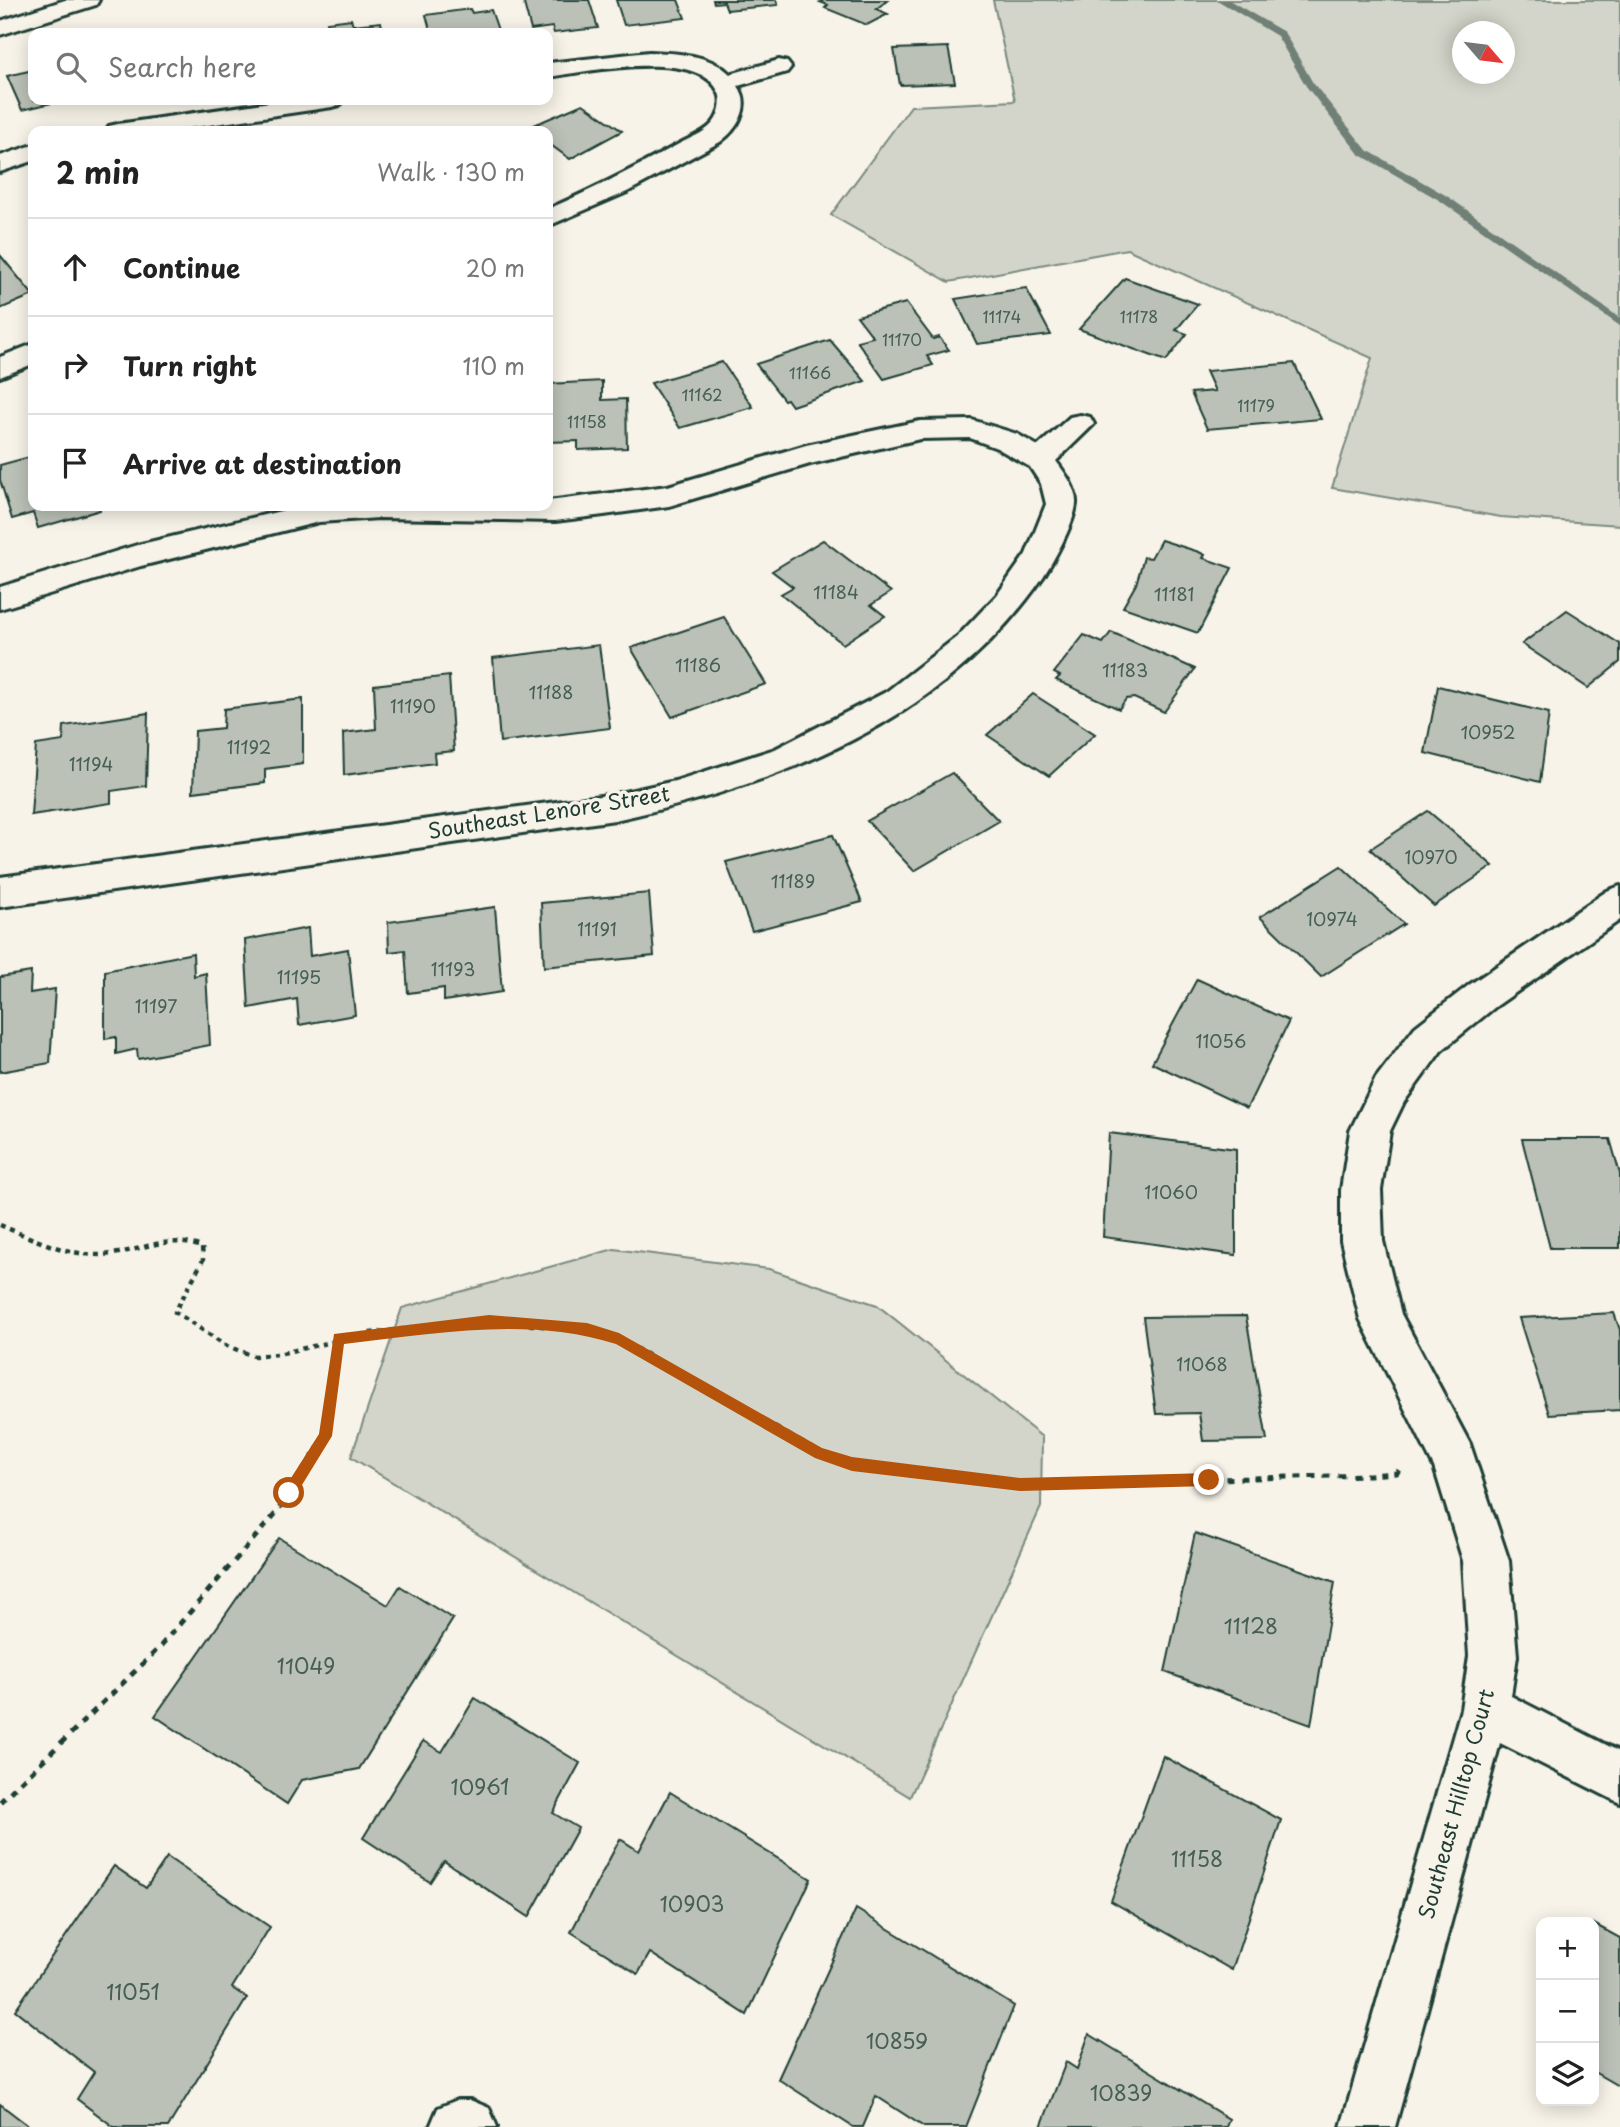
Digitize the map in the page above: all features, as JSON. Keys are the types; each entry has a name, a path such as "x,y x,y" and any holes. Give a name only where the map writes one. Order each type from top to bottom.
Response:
{"street":[{"path":"0,28 88,0"},
{"path":"553,69 660,58 685,61 713,72 727,82 732,96 732,111 719,131 657,168 553,216"},
{"path":"727,82 779,67"},
{"path":"153,126 297,105"},
{"path":"0,165 28,154"},
{"path":"0,368 28,356"},
{"path":"1040,460 1080,424"},
{"name":"Southeast Lenore Street","path":"0,892 615,807 675,794 787,758 898,701 969,644 1008,603 1040,557 1061,504 1056,483 1040,460 1007,441 972,429 920,430 806,455 669,496 553,511"},
{"name":"Southeast Lenore Street","path":"0,598 137,556 318,512 333,511"},
{"name":"Southeast Hilltop Court","path":"1368,2127 1485,1709 1493,1656 1486,1560 1454,1460 1381,1319 1362,1241 1361,1190 1370,1130 1390,1090 1428,1039 1482,996 1620,901"},
{"path":"1485,1709 1620,1778"},
{"path":"457,2127 470,2127"}],"path":[{"path":"0,1225 50,1245 102,1255 162,1239 184,1239 202,1247 203,1260 175,1312 244,1354 281,1353 338,1339 489,1321 587,1329 619,1339 819,1454 852,1464 1020,1484 1397,1473"},
{"path":"0,1802 157,1650 277,1512 326,1436 338,1339"}],"shaded area":[{"path":"993,0 1620,0 1620,525 1501,517 1332,488 1372,358 1127,249 949,282 831,215 911,106 1015,101"},
{"path":"614,1249 769,1269 877,1305 1042,1437 1041,1507 910,1797 351,1457 402,1308"}],"building":[{"path":"523,0 589,0 598,28 554,33 552,27 530,28"},
{"path":"616,0 678,0 685,18 624,25"},
{"path":"713,0 776,0 778,5 727,10 724,2 714,3"},
{"path":"888,0 876,9 888,14 867,25 825,8 828,5 820,2"},
{"path":"470,9 472,13 491,10 497,28 430,28 426,15"},
{"path":"351,19 353,25 381,22 382,28 328,28 327,22"},
{"path":"948,47 955,83 900,85 894,49"},
{"path":"28,71 28,105 43,105 22,110 7,76"},
{"path":"583,104 622,131 570,159 553,147 553,126 532,126"},
{"path":"0,255 28,289 28,297 0,309"},
{"path":"1125,278 1198,304 1176,330 1187,334 1166,361 1079,329"},
{"path":"1026,288 1051,335 977,344 955,299"},
{"path":"906,303 933,339 939,337 949,350 927,356 933,365 884,379 857,341 873,337 857,316"},
{"path":"830,340 865,381 792,406 787,399 784,400 756,364"},
{"path":"722,362 753,407 680,428 651,383"},
{"path":"1294,363 1321,419 1207,429 1191,393 1215,391 1206,371"},
{"path":"602,381 602,400 626,399 627,448 578,450 578,441 553,442 553,384"},
{"path":"28,457 28,511 97,511 38,528 33,513 12,519 0,480 0,465"},
{"path":"823,540 891,592 871,605 885,616 843,644 781,594 793,587 772,571"},
{"path":"1161,540 1199,552 1205,555 1203,558 1232,568 1198,633 1123,607 1136,584 1144,557 1151,558"},
{"path":"1567,610 1620,644 1620,662 1588,688 1522,644"},
{"path":"724,617 766,684 672,717 631,648"},
{"path":"1111,632 1195,669 1164,712 1134,698 1126,699 1119,709 1056,680 1060,676 1054,673 1084,635 1103,643"},
{"path":"599,645 610,728 500,742 493,658"},
{"path":"449,676 454,751 434,753 435,763 344,775 343,733 376,729 374,685"},
{"path":"1438,686 1549,713 1540,782 1425,753"},
{"path":"1033,694 1095,734 1049,776 987,735"},
{"path":"303,699 303,764 265,769 265,783 193,792 195,731 223,728 224,709"},
{"path":"148,713 146,786 111,791 111,803 31,815 36,745 63,741 64,726"},
{"path":"952,773 999,821 914,871 867,821"},
{"path":"1428,811 1493,866 1434,906 1370,849"},
{"path":"833,835 862,902 752,931 726,862"},
{"path":"1341,866 1404,924 1321,977 1260,917"},
{"path":"649,893 654,956 544,967 541,903"},
{"path":"495,907 502,992 444,1001 444,988 408,993 405,950 389,952 388,922"},
{"path":"308,928 310,956 348,949 355,1015 299,1025 297,999 249,1008 245,940"},
{"path":"193,953 194,976 206,973 210,1045 138,1059 137,1049 116,1054 116,1037 105,1039 105,971"},
{"path":"31,972 30,993 55,989 50,1063 0,1072 0,977"},
{"path":"1197,979 1289,1021 1247,1108 1152,1063"},
{"path":"1109,1133 1236,1149 1236,1255 1103,1237"},
{"path":"1522,1139 1610,1139 1620,1174 1620,1248 1550,1248"},
{"path":"1614,1313 1620,1330 1620,1410 1549,1414 1519,1318"},
{"path":"1246,1316 1267,1440 1203,1441 1199,1413 1156,1414 1143,1317"},
{"path":"1195,1533 1335,1582 1311,1725 1165,1672"},
{"path":"279,1538 388,1605 400,1586 453,1619 359,1769 302,1780 287,1804 155,1716"},
{"path":"475,1698 580,1763 553,1813 578,1828 529,1917 444,1861 430,1882 363,1838 423,1741 442,1752"},
{"path":"1163,1756 1281,1820 1232,1970 1111,1901"},
{"path":"670,1792 811,1879 747,2015 650,1953 638,1974 571,1932 620,1839 639,1851"},
{"path":"167,1857 270,1927 232,1988 247,1998 168,2127 114,2127 77,2099 94,2072 15,2010 114,1866 146,1888"},
{"path":"856,1909 1014,2006 966,2127 924,2127 876,2096 863,2127 853,2127 778,2079"},
{"path":"1599,1927 1620,1938 1620,2087 1599,2075"},
{"path":"1089,2034 1229,2119 1226,2127 1041,2127 1066,2062 1077,2069"},
{"path":"0,2104 30,2127 0,2127"}],"waterway":[{"path":"1222,0 1281,34 1309,84 1363,152 1443,198 1620,323"}],"route":[{"path":"289,1493 326,1436 338,1339 489,1321 587,1329 619,1339 819,1454 852,1464 1020,1484 1209,1480"}]}
